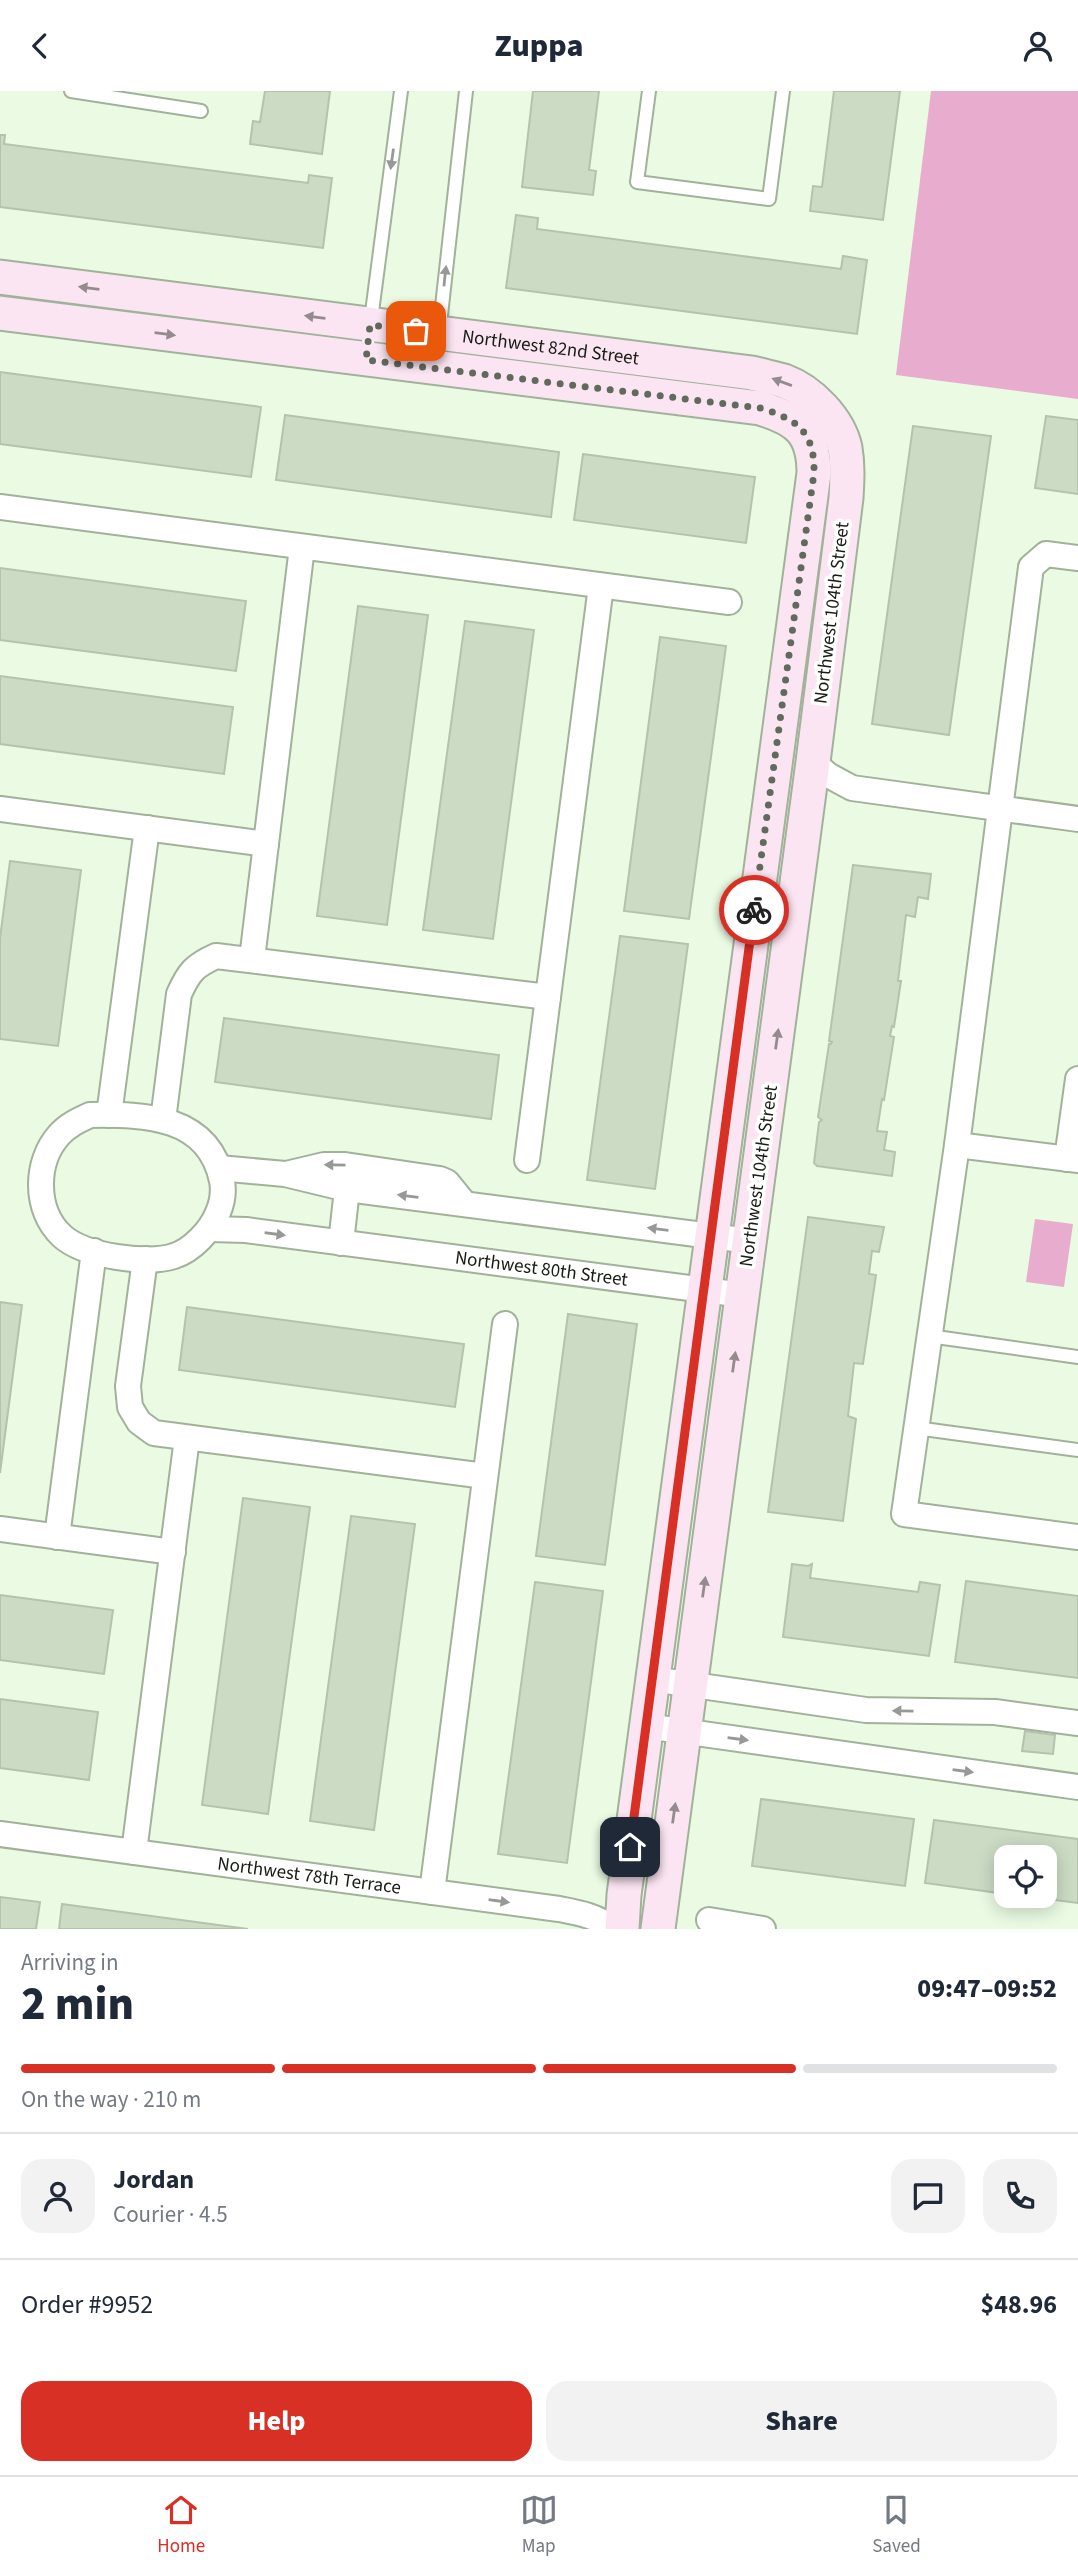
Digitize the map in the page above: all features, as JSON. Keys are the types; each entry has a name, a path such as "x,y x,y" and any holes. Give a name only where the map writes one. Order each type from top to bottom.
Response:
{"street":[{"name":"Northwest 82nd Street","path":"0,277 370,325 437,351 760,408 782,414 800,426 822,432"},
{"name":"Northwest 82nd Street","path":"0,313 366,360 437,351"},
{"name":"Northwest 104th Street","path":"622,1929 652,1679 814,473 814,455 822,432 845,446 846,498 658,1929"},
{"path":"0,507 729,602"},
{"path":"252,959 303,547"},
{"path":"1078,558 1046,554 1031,567 957,1145 904,1514 1078,1537"},
{"path":"527,1160 601,586"},
{"path":"813,762 828,775 852,788 1078,819"},
{"path":"0,809 266,844"},
{"path":"109,1115 147,828"},
{"path":"163,1120 179,994 187,976 199,963 216,956 548,997"},
{"path":"957,1145 1073,1160 1078,1079"},
{"path":"90,1115 163,1120 188,1129 212,1151 223,1188 220,1208 210,1229 193,1246 173,1257 145,1259 94,1251 80,1247 62,1236 43,1203 40,1184 43,1165 51,1146 60,1134 73,1123 90,1115"},
{"path":"285,1174 324,1165 345,1165 440,1179 447,1182 466,1204"},
{"path":"219,1168 285,1174 347,1189 750,1241"},
{"path":"341,1243 347,1189"},
{"name":"Northwest 80th Street","path":"210,1229 246,1230 743,1296"},
{"path":"57,1537 94,1251"},
{"path":"145,1259 128,1386 130,1407 139,1422 155,1433 485,1476"},
{"path":"432,1892 505,1324"},
{"path":"134,1852 187,1438"},
{"path":"0,1529 173,1552"},
{"path":"652,1679 866,1710 995,1712 1075,1725"},
{"path":"646,1726 1073,1783"},
{"name":"Northwest 78th Terrace","path":"0,1834 584,1914 602,1920 613,1929"},
{"path":"709,1920 763,1929"}],"lane":[{"path":"71,91 201,111"},
{"path":"366,360 401,91"},
{"path":"437,351 466,91"},
{"path":"649,91 637,182 769,199 783,91"},
{"path":"929,1336 1078,1357"},
{"path":"916,1428 1078,1450"}],"shaded area":[{"path":"931,91 1078,91 1078,399 896,375"},
{"path":"1035,1219 1073,1224 1064,1287 1026,1282"}],"building":[{"path":"265,91 330,91 322,154 250,144 253,121 260,122"},
{"path":"533,91 599,91 589,170 596,171 593,195 522,187"},
{"path":"834,91 900,91 883,220 810,211 813,186 822,187"},
{"path":"0,135 5,135 4,144 308,183 309,175 332,178 323,248 0,207"},
{"path":"516,215 538,218 537,229 841,269 843,256 867,260 857,334 506,288"},
{"path":"0,372 261,407 251,477 0,444"},
{"path":"285,415 559,452 551,517 276,480"},
{"path":"1046,416 1078,420 1078,494 1035,488"},
{"path":"913,426 991,436 949,735 872,724"},
{"path":"583,454 755,477 746,543 574,520"},
{"path":"0,568 246,601 236,671 0,640"},
{"path":"358,606 428,615 387,925 317,916"},
{"path":"465,621 534,630 493,939 423,930"},
{"path":"660,637 726,646 689,919 624,911"},
{"path":"0,676 233,707 224,774 0,744"},
{"path":"10,861 81,870 58,1046 0,1039 0,938"},
{"path":"853,865 931,874 928,899 918,897 915,917 906,915 898,981 901,981 894,1027 892,1026 890,1036 894,1037 877,1131 887,1132 884,1150 895,1152 892,1176 817,1166 814,1163 819,1122 822,1120 818,1117 829,1044 832,1042 829,1041"},
{"path":"620,936 688,944 655,1189 587,1180"},
{"path":"224,1018 499,1055 491,1119 215,1082"},
{"path":"808,1217 884,1227 879,1252 872,1251 869,1274 876,1275 863,1364 854,1363 848,1416 856,1419 843,1521 768,1512"},
{"path":"0,1302 22,1305 0,1473"},
{"path":"187,1307 464,1344 455,1407 179,1370"},
{"path":"568,1314 637,1324 605,1565 536,1556"},
{"path":"243,1498 310,1507 268,1814 202,1805"},
{"path":"351,1516 415,1524 374,1830 310,1821"},
{"path":"792,1564 812,1564 810,1578 918,1592 920,1582 940,1585 929,1656 783,1637"},
{"path":"966,1581 1078,1596 1078,1678 955,1662"},
{"path":"535,1582 603,1591 567,1863 498,1854"},
{"path":"0,1595 113,1610 104,1674 0,1660"},
{"path":"0,1699 98,1712 89,1780 0,1768"},
{"path":"1025,1731 1055,1735 1053,1754 1022,1751"},
{"path":"761,1799 914,1819 905,1886 752,1866"},
{"path":"934,1820 1078,1839 1078,1903 1057,1900 1057,1845 994,1845 994,1892 925,1883"},
{"path":"0,1897 40,1902 36,1929 0,1929"},
{"path":"62,1904 248,1929 59,1929"}],"way so far":[{"path":"416,331 370,325 366,360 760,408 782,414 800,426 809,440 814,455 814,473 754,910"}],"route":[{"path":"630,1847 754,910"}]}
